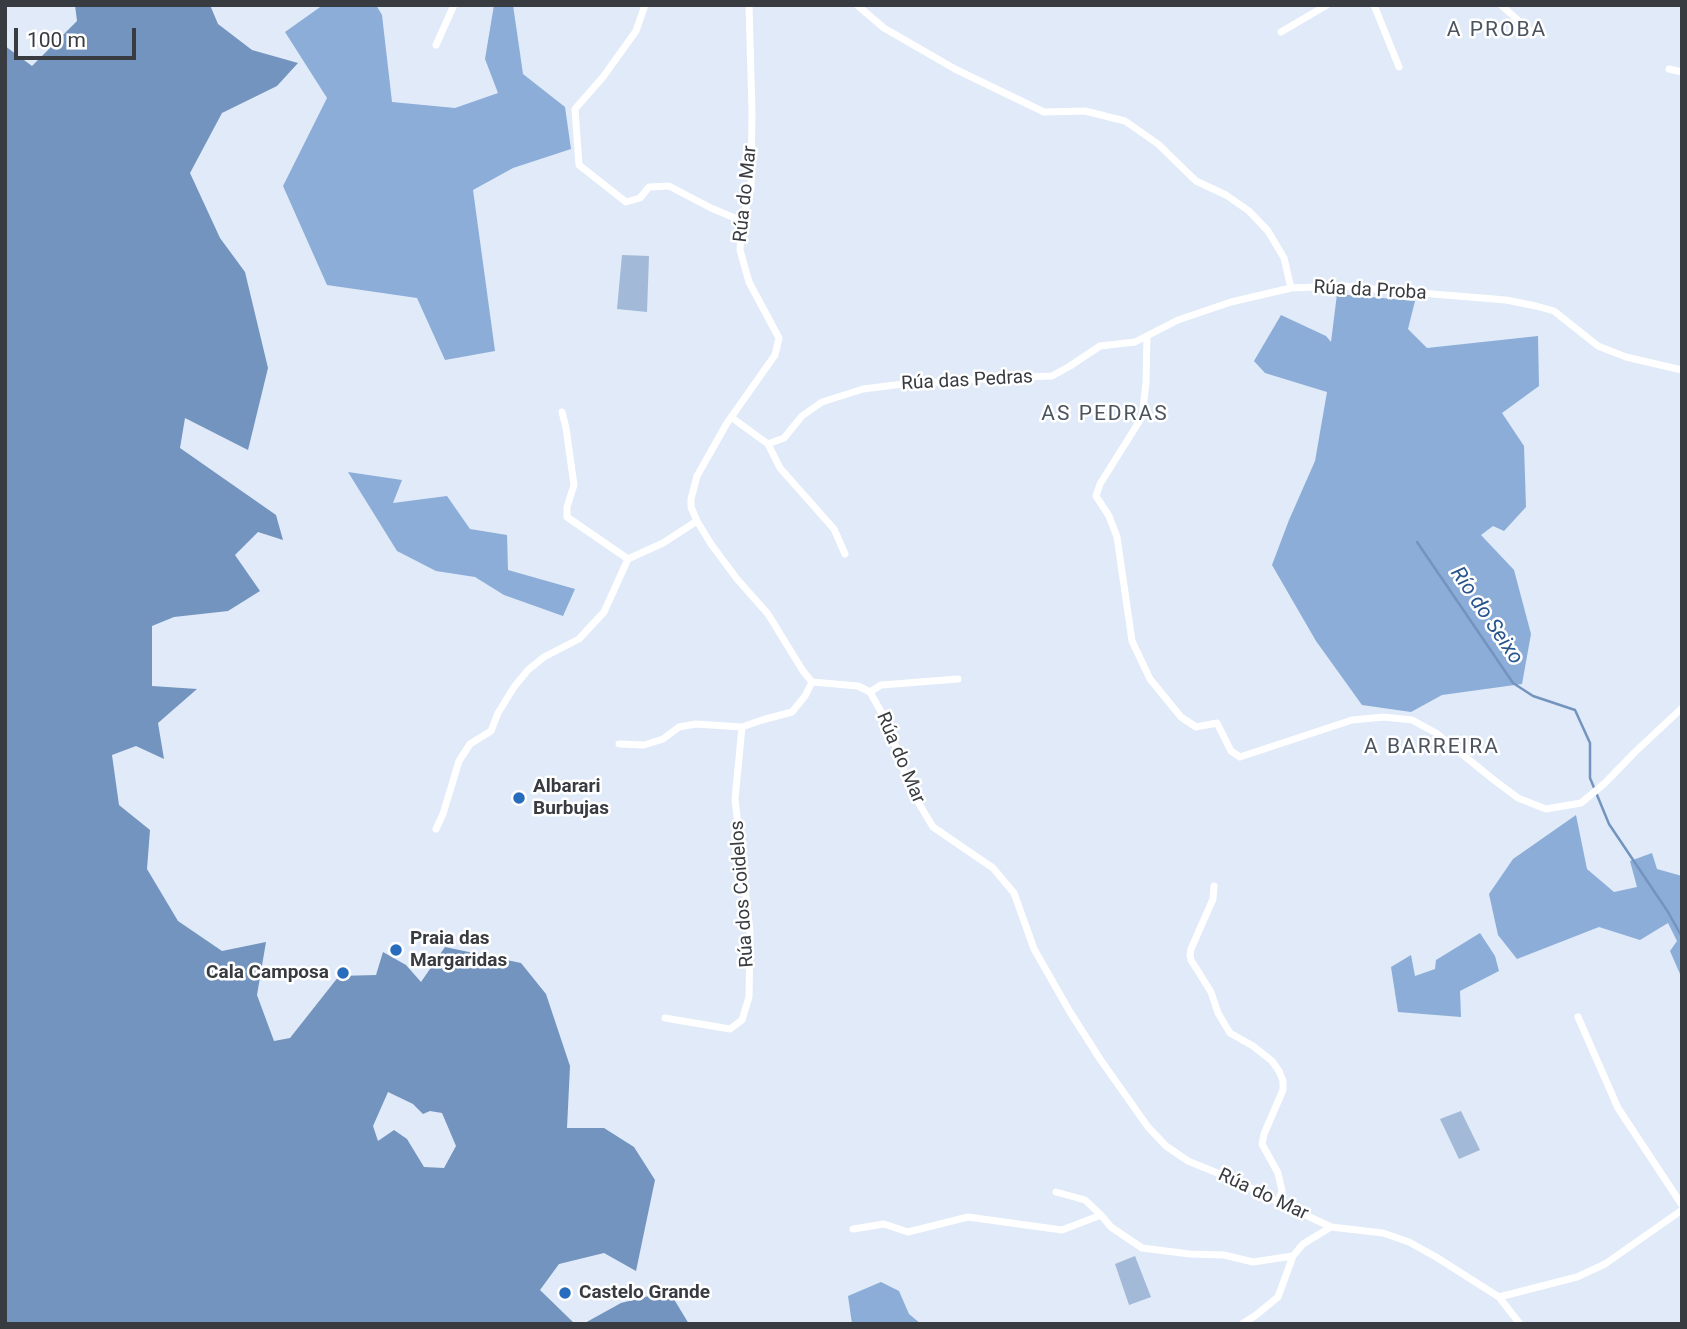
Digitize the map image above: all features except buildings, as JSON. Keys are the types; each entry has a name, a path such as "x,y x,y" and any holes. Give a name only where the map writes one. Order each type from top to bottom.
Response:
{"street":[{"path":"436,45 454,5"},
{"path":"645,5 636,31 575,110 579,164 626,202 640,198 649,187 669,186 742,221"},
{"name":"Rúa do Mar","path":"748,5 752,111 751,189 742,221 740,250 749,282 779,338 775,355 703,462 692,489 691,507 697,521 737,579 768,614 812,682 858,686 870,692 889,726 910,785 933,827 993,868 1014,893 1034,949 1070,1012 1147,1127 1166,1146 1188,1160 1331,1227 1383,1233 1409,1242 1500,1297 1520,1324"},
{"name":"Rúa da Proba","path":"857,5 884,28 955,69 1044,112 1085,111 1125,121 1158,144 1196,181 1226,195 1249,211 1268,231 1284,258 1291,288 1344,286 1506,300 1536,306 1553,312 1598,346 1626,358 1682,370"},
{"path":"1281,32 1327,5"},
{"path":"1374,5 1399,67"},
{"path":"1500,5 1530,31"},
{"path":"1669,69 1682,72"},
{"name":"Rúa das Pedras","path":"768,444 784,438 802,416 822,402 863,389 944,381 1052,376 1100,346 1135,342 1178,320 1231,302 1291,288"},
{"path":"1147,336 1142,417 1100,484 1097,496 1110,516 1117,537 1132,641 1150,679 1181,717 1196,727 1217,723 1231,751 1240,757 1352,720 1384,717 1412,720 1437,733 1518,798 1546,809 1581,803 1682,708"},
{"path":"562,412 574,485 566,507 567,517 628,559"},
{"path":"731,417 768,444 780,468 834,529 845,554"},
{"path":"436,829 459,761 470,744 491,731 498,713 528,670 544,657 579,639 604,612 628,559 663,543 697,521"},
{"path":"870,692 881,685 958,679"},
{"path":"620,744 644,745 663,739 679,727 696,724 742,727 792,712 812,682"},
{"name":"Rúa dos Coidelos","path":"665,1018 730,1029 742,1020 749,998 750,932 735,799 742,727"},
{"path":"1214,886 1213,899 1191,949 1191,960 1211,992 1218,1013 1230,1032 1272,1061 1283,1081 1283,1090 1262,1144 1278,1173 1282,1191 1278,1202"},
{"path":"1500,1297 1577,1277 1605,1264 1682,1208 1618,1108 1578,1017"},
{"path":"1056,1192 1085,1200 1111,1227 1142,1248 1224,1255 1253,1262 1293,1256"},
{"path":"853,1229 884,1224 908,1232 968,1217 1062,1230 1101,1215"},
{"path":"1242,1324 1278,1297 1293,1256 1303,1244 1331,1227"}],"shaded area":[{"path":"75,5 210,5 218,24 252,50 298,63 277,86 222,113 190,173 220,238 245,272 268,368 248,450 185,418 180,448 276,515 283,540 258,532 235,555 260,591 228,611 174,617 152,626 152,686 197,689 158,723 164,759 136,746 112,755 119,805 150,830 147,869 178,921 222,951 266,942 257,995 274,1041 290,1038 339,976 376,975 383,952 406,965 421,982 445,947 521,963 546,994 570,1066 567,1128 604,1128 634,1147 655,1180 636,1271 604,1253 559,1264 540,1290 575,1324 5,1324 5,46 32,66 77,21","holes":["388,1092 413,1104 423,1114 430,1111 442,1113 456,1146 444,1168 424,1167 407,1139 394,1130 378,1141 373,1126"]},
{"path":"323,5 376,5 382,15 392,102 455,108 498,93 485,59 494,5 513,5 523,74 565,107 571,149 513,168 473,190 495,351 445,360 417,298 327,285 283,186 327,98 285,32"},
{"path":"622,255 649,256 647,312 617,309"},
{"path":"1337,294 1415,301 1408,329 1427,348 1538,336 1539,386 1502,413 1524,446 1526,507 1504,531 1493,526 1481,535 1514,570 1531,634 1522,684 1442,695 1411,712 1362,705 1316,641 1272,565 1315,461 1327,392 1265,373 1254,361 1281,315 1326,336 1331,342"},
{"path":"348,472 402,480 393,503 447,496 470,529 507,535 508,570 575,589 563,616 504,595 475,577 436,571 397,551"},
{"path":"1576,815 1587,869 1614,892 1637,887 1630,861 1652,853 1657,869 1682,876 1680,974 1670,951 1677,941 1668,923 1640,940 1599,927 1517,959 1498,935 1489,894 1513,859"},
{"path":"1480,933 1495,956 1499,971 1460,991 1461,1017 1398,1012 1391,967 1411,955 1415,976 1435,969 1436,960"},
{"path":"1461,1111 1480,1150 1459,1159 1440,1119"},
{"path":"1135,1256 1151,1297 1129,1305 1115,1264"},
{"path":"881,1282 899,1291 909,1314 921,1324 852,1324 848,1296"},
{"path":"669,1291 689,1324 583,1324 621,1303"}],"waterway":[{"name":"Río do Seixo","path":"1417,542 1513,683 1533,696 1575,710 1590,743 1590,778 1609,824 1682,937"}],"place":[{"name":"Albarari Burbujas","path":"519,798"},
{"name":"Praia das Margaridas","path":"396,950"},
{"name":"Cala Camposa","path":"343,973"},
{"name":"Castelo Grande","path":"565,1293"}],"district":[{"name":"A PROBA","path":"1497,31"},
{"name":"AS PEDRAS","path":"1105,415"},
{"name":"A BARREIRA","path":"1432,748"}]}
